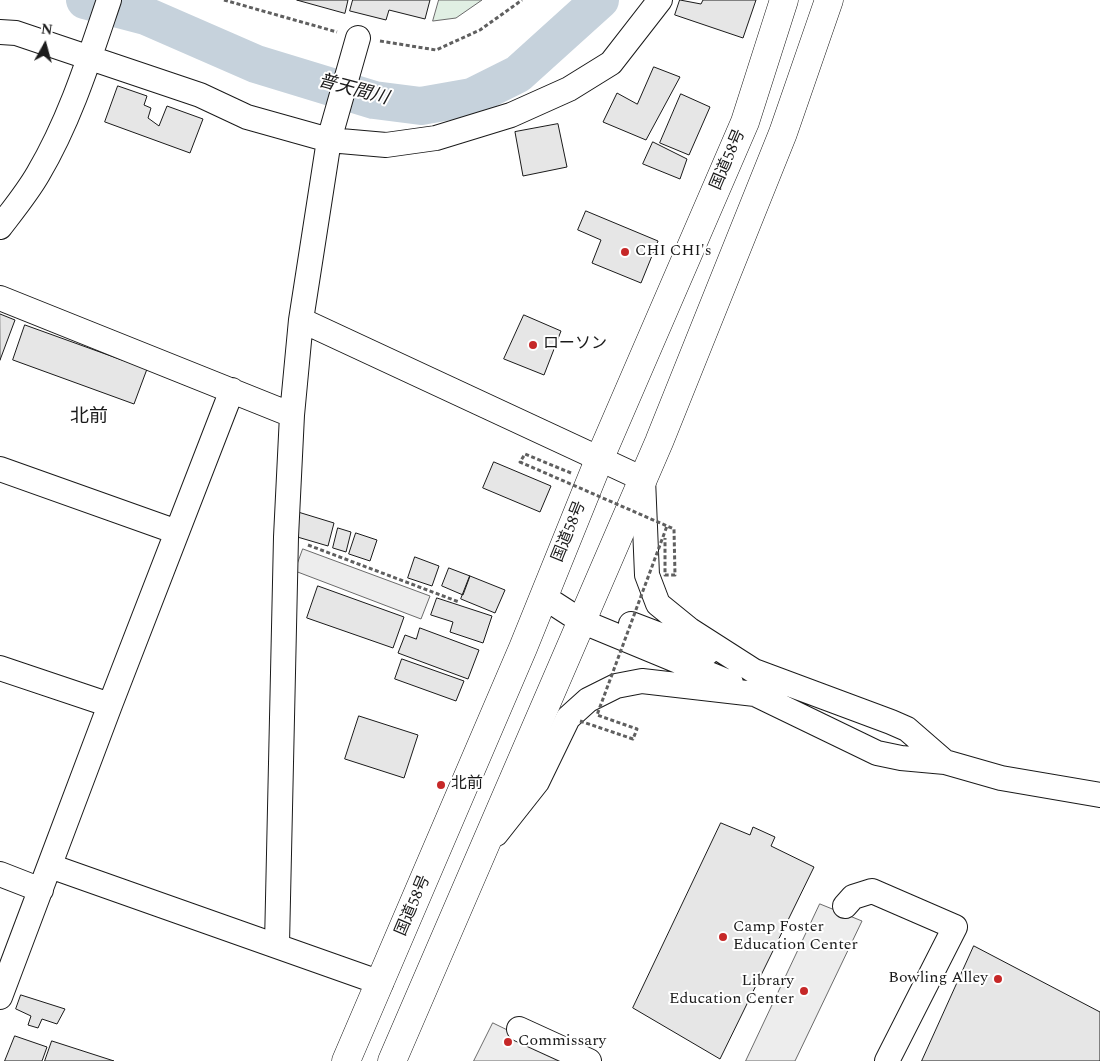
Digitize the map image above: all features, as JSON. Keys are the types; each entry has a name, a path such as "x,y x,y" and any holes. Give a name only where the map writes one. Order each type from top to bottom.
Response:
{"highway":[{"name":"国道58号","path":"346,1061 544,597 599,460 745,122 784,0"},
{"path":"392,1061 642,479 784,133 829,0"}],"street":[{"path":"0,227 38,175 58,136 92,52 109,0"},
{"path":"0,32 16,33 92,52 200,95 247,117 386,144 436,138 511,115 569,89 611,63 660,0"},
{"path":"277,944 286,537 292,415 301,320 331,132 358,38"},
{"path":"0,298 292,415"},
{"path":"301,320 642,479 647,575 658,604 755,683 877,753 901,758 946,762 1001,778 1100,795"},
{"path":"0,997 232,390"},
{"path":"0,469 177,532"},
{"path":"544,597 755,683 891,722 906,729 946,762"},
{"path":"0,668 110,705"},
{"path":"484,850 536,782 568,718 588,700 616,686 642,682 755,683"},
{"path":"50,866 277,944 380,983"},
{"path":"0,874 40,890"},
{"path":"845,906 853,897 872,891 955,927 887,1061"},
{"path":"519,1029 589,1061"}],"path":[{"path":"571,473 525,454 520,462 674,530 675,575 664,575 664,538"},
{"path":"580,720 633,739 637,729 597,715 667,526"},
{"path":"286,537 460,602"}],"green space":[{"path":"439,0 482,0 456,18 433,21"}],"shaded area":[{"path":"303,549 430,596 421,619 295,571"},
{"name":"Library Education Center","path":"820,904 862,921 795,1061 746,1061"},
{"name":"Commissary","path":"493,1023 571,1061 474,1061"}],"building":[{"path":"297,0 348,0 345,13"},
{"path":"353,0 430,0 425,19 389,10 386,20 350,11"},
{"path":"680,0 701,4 703,0 756,0 743,38 675,15"},
{"path":"654,67 680,77 646,140 603,122 617,93 637,104"},
{"path":"118,86 147,96 144,105 151,108 148,118 159,126 167,106 203,119 190,153 105,122"},
{"path":"681,94 710,107 689,155 660,143"},
{"path":"558,124 567,167 523,176 515,132"},
{"path":"653,142 687,159 680,179 643,164"},
{"name":"CHI CHI's","path":"586,211 658,241 641,283 592,263 601,240 578,230"},
{"path":"0,314 15,320 0,360"},
{"name":"ローソン","path":"524,315 561,331 544,375 504,359"},
{"path":"25,325 147,369 134,404 13,360"},
{"path":"494,462 551,486 540,512 483,488"},
{"path":"298,512 334,523 328,546 294,536"},
{"path":"338,528 351,532 346,552 333,548"},
{"path":"356,533 377,540 370,561 349,554"},
{"path":"415,557 439,566 432,586 408,578"},
{"path":"449,568 470,576 463,595 442,586"},
{"path":"470,576 505,590 495,613 461,599"},
{"path":"318,586 404,617 393,648 307,618"},
{"path":"437,598 492,616 483,643 450,632 453,622 431,615"},
{"path":"420,628 479,650 468,679 398,653 405,635 416,639"},
{"path":"402,659 464,681 456,701 395,679"},
{"path":"359,716 418,735 404,778 345,759"},
{"name":"Camp Foster Education Center","path":"721,823 750,835 753,827 775,837 771,846 814,867 720,1059 633,1008"},
{"name":"Bowling Alley","path":"974,946 1100,1012 1100,1061 922,1061"},
{"path":"21,995 65,1009 57,1024 42,1019 38,1028 28,1025 31,1016 16,1009"},
{"path":"15,1036 47,1047 42,1061 5,1061"},
{"path":"52,1041 114,1061 45,1061"}],"waterway":[{"name":"普天間川","path":"85,0 146,16 256,64 374,100 421,106 472,97 518,74 600,0"}],"place":[{"name":"CHI CHI's","path":"625,252"},
{"name":"ローソン","path":"533,345"},
{"name":"北前","path":"441,785"},
{"name":"Camp Foster Education Center","path":"723,937"},
{"name":"Bowling Alley","path":"998,979"},
{"name":"Library Education Center","path":"804,991"},
{"name":"Commissary","path":"508,1042"}],"district":[{"name":"北前","path":"89,418"}]}
